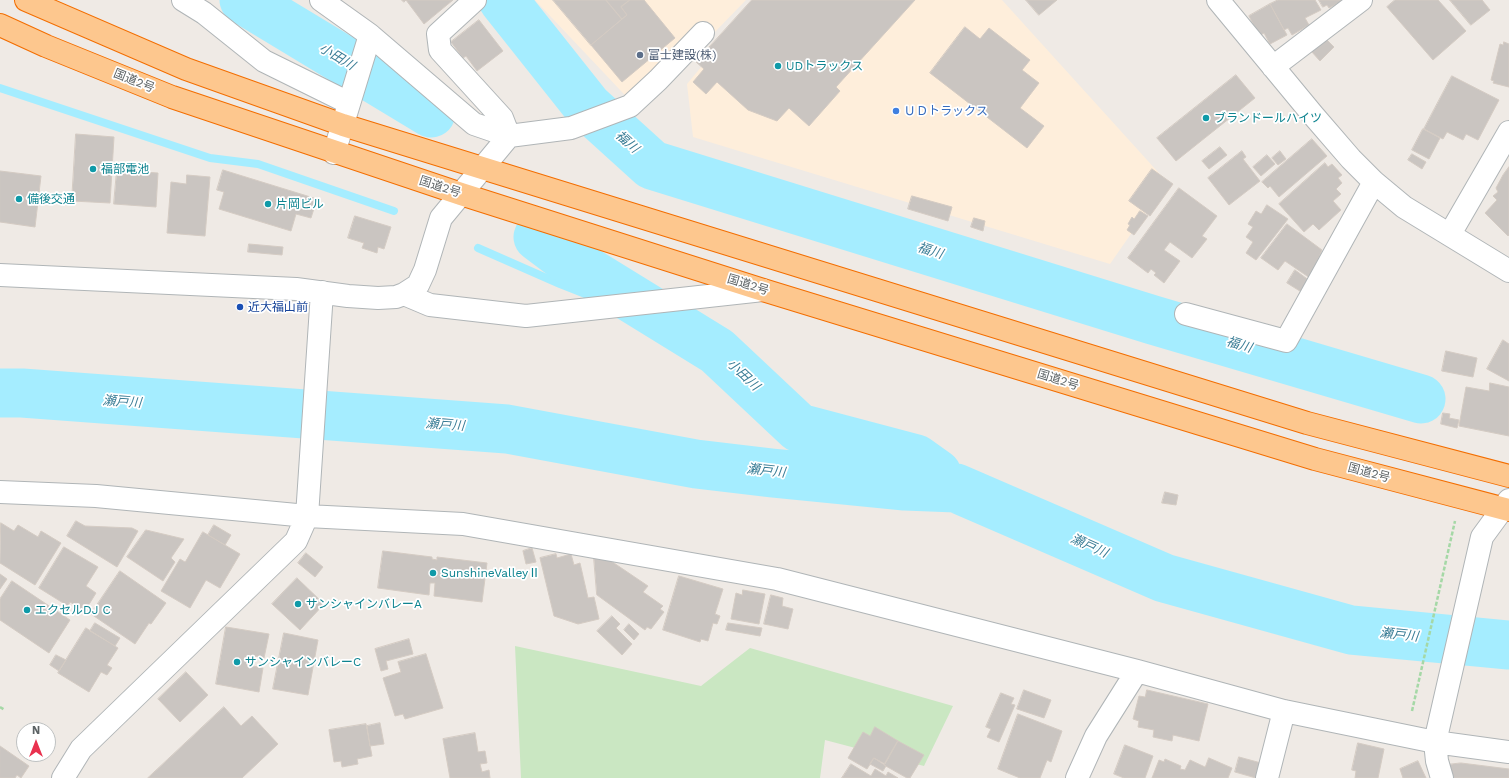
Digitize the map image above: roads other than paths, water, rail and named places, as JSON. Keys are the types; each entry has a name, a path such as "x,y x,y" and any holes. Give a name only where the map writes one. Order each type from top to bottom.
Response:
{"highway":[{"path":"26,0 186,69 343,125 1307,423 1509,476"},
{"name":"国道2号","path":"0,25 46,46 172,97 334,153 461,194 764,290 1315,458 1507,506"}],"street":[{"path":"183,0 204,13 264,62 352,95"},
{"path":"321,0 368,41 474,124 509,136 571,128 630,106 658,80 703,33"},
{"path":"1218,0 1313,115 1351,159 1374,182 1404,207 1509,271"},
{"path":"1273,67 1361,0"},
{"path":"471,4 438,34 440,50 502,118 509,136"},
{"path":"334,153 368,41"},
{"path":"1450,234 1509,132"},
{"path":"0,275 296,289 348,296 378,298 396,297 418,285 425,270 441,218 509,136"},
{"path":"1186,314 1286,341 1374,182"},
{"path":"404,294 430,305 526,316 764,290"},
{"path":"63,778 81,749 296,541 307,510 322,292"},
{"path":"0,492 96,496 307,510 463,524 777,579 1137,671 1284,711 1436,734 1509,752"},
{"path":"1442,778 1437,761 1436,734 1482,537 1507,506"},
{"path":"1077,778 1096,736 1137,671"},
{"path":"1267,778 1284,711"}],"waterway":[{"name":"小田川","path":"244,0 431,113"},
{"name":"福川","path":"503,0 588,107 652,165 1153,320 1421,399"},
{"path":"0,88 210,158 258,164 394,211"},
{"name":"小田川","path":"538,237 566,258 717,351 799,428 916,459 937,474"},
{"path":"478,248 603,301"},
{"path":"628,311 698,339"},
{"name":"瀬戸川","path":"0,393 22,393 507,429 696,464 905,486 956,488 1164,578 1351,630 1509,645"}],"place":[{"name":"富士建設(株)","path":"640,55"},
{"name":"UDトラックス","path":"778,66"},
{"name":"ＵＤトラックス","path":"896,111"},
{"name":"ブランドールハイツ","path":"1206,118"},
{"name":"福部電池","path":"93,169"},
{"name":"備後交通","path":"19,199"},
{"name":"片岡ビル","path":"268,204"},
{"name":"近大福山前","path":"240,307"},
{"name":"SunshineValleyⅡ","path":"433,573"},
{"name":"サンシャインバレーA","path":"298,604"},
{"name":"エクセルDJ C","path":"27,610"},
{"name":"サンシャインバレーC","path":"237,662"}]}
